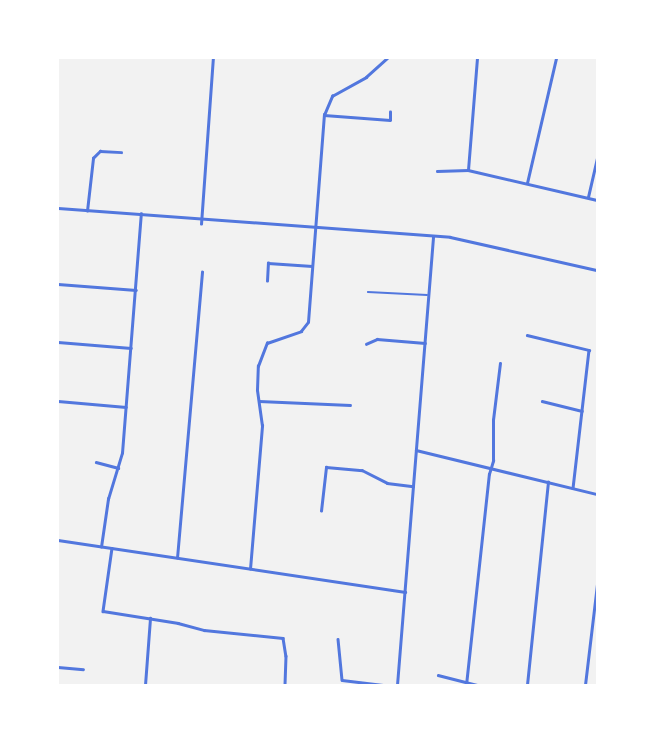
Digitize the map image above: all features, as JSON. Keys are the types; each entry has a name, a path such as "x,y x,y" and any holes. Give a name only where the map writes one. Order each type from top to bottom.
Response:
{"street":[{"path":"201,224 213,58"},
{"path":"250,569 262,426 257,380 264,348 272,340 300,331 308,322 324,115 332,96 366,77 387,58"},
{"path":"468,170 477,58"},
{"path":"527,183 556,58"},
{"path":"324,115 390,120 390,112"},
{"path":"87,211 93,158 100,151 121,152"},
{"path":"588,197 597,158"},
{"path":"437,171 468,170 597,200"},
{"path":"58,208 461,238 597,270"},
{"path":"101,547 108,499 118,468 126,407 141,214"},
{"path":"397,685 433,236"},
{"path":"266,281 268,263 312,266"},
{"path":"177,558 202,272"},
{"path":"58,284 136,290"},
{"path":"527,335 589,350 572,488"},
{"path":"366,344 377,339 425,343"},
{"path":"58,342 131,348"},
{"path":"466,684 495,442 493,420 500,363"},
{"path":"259,400 350,405"},
{"path":"58,401 126,407"},
{"path":"542,401 582,411"},
{"path":"416,450 597,494"},
{"path":"96,462 118,468"},
{"path":"321,511 326,467 362,470 387,483 414,486"},
{"path":"527,685 548,482"},
{"path":"58,540 405,592"},
{"path":"112,548 103,611 150,618 204,630 283,638 286,656 285,685"},
{"path":"585,685 597,584"},
{"path":"145,685 150,618"},
{"path":"338,639 342,680 383,685"},
{"path":"58,667 83,669"},
{"path":"438,675 466,684 477,685"}],"lane":[{"path":"368,292 429,295"}]}
